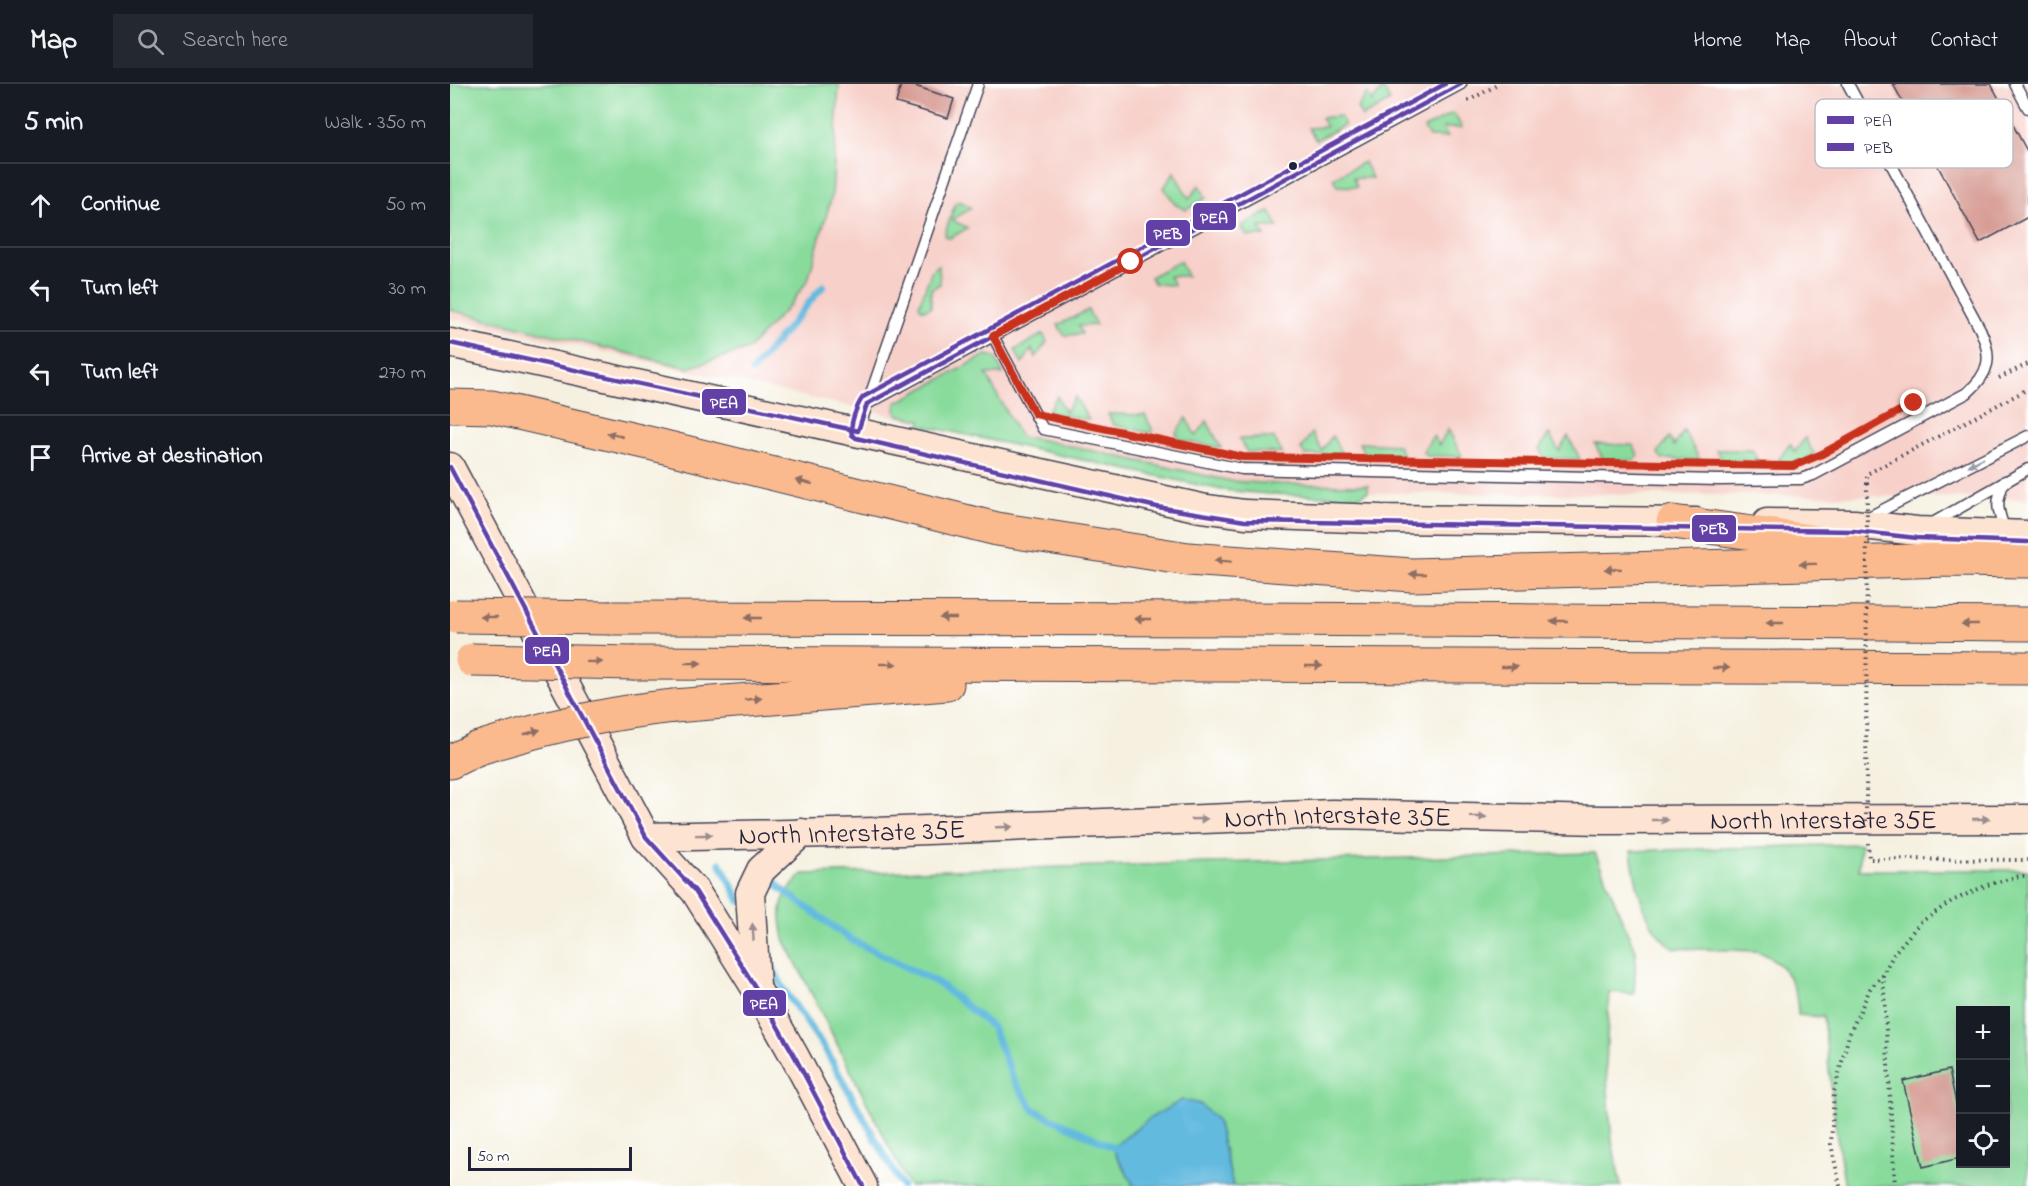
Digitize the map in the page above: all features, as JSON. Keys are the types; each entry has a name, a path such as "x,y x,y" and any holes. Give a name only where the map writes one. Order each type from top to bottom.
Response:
{"highway":[{"path":"450,406 492,407 653,444 997,529 1188,559 1412,574 1950,560 2028,561"},
{"path":"1673,522 1950,560"},
{"path":"1175,610 1259,619"},
{"path":"453,616 2028,624"},
{"path":"461,660 635,663 2028,668"},
{"path":"463,755 547,728 631,710 903,687 1256,666"}],"main road":[{"path":"450,343 858,431 1159,500 1245,514 1381,519 1854,524 1917,531 2018,536"},
{"path":"450,467 646,837 695,891 757,990 863,1186"},
{"name":"North Interstate 35E","path":"646,837 1332,814 1602,820 2028,819"},
{"path":"757,990 750,893 761,870 801,833"}],"lane":[{"path":"858,431 978,84"},
{"path":"867,404 1461,84"},
{"path":"1848,84 1856,99"},
{"path":"2015,84 2028,108"},
{"path":"993,336 1043,429 1242,469 1719,480 1801,479 1813,475 1967,393 1981,381 1988,363 1988,345 1893,168"},
{"path":"1854,524 2028,436"},
{"path":"1917,531 2028,469"},
{"path":"2005,481 2000,492 1997,510 2018,536"}],"path":[{"path":"1999,378 2028,364"},
{"path":"2028,389 1867,474 1866,827 1869,859 2028,860"},
{"path":"1840,1186 1831,1144 1834,1092 1849,1035 1870,989 1883,974 1895,952 1922,922 1952,901 1987,885 2028,876"},
{"path":"1883,974 1895,1186"}],"shaded area":[{"path":"450,84 2028,84 2028,499 1237,492 450,318"}],"green space":[{"path":"450,84 839,84 832,195 808,280 790,305 748,349 688,368 450,310"},
{"path":"1383,88 1390,101 1362,117 1357,108 1367,93 1372,102"},
{"path":"1454,113 1462,128 1443,128 1448,137 1429,137 1424,128"},
{"path":"1340,116 1345,125 1316,140 1308,128 1326,127 1321,118"},
{"path":"1364,162 1372,178 1353,178 1357,187 1337,186 1333,178"},
{"path":"1174,172 1189,199 1199,185 1206,198 1186,210 1176,205 1164,188"},
{"path":"957,202 962,202 971,208 952,220 968,228 950,238 946,237 945,233"},
{"path":"1270,211 1278,227 1260,227 1265,236 1247,236 1241,226"},
{"path":"1180,261 1187,276 1169,276 1174,285 1155,284 1150,277"},
{"path":"939,265 940,284 931,289 931,307 924,310 919,305 932,270"},
{"path":"1088,310 1096,325 1078,326 1082,334 1064,335 1058,325"},
{"path":"1043,334 1047,342 1036,357 1032,349 1022,364 1015,350"},
{"path":"986,355 995,357 1003,374 986,374 1020,437 1231,481 1368,485 1368,491 1359,497 1222,490 920,425 921,420 898,415 896,412 896,403"},
{"path":"1057,396 1065,412 1075,397 1089,420 1047,412"},
{"path":"1108,414 1145,415 1153,431 1151,433 1114,425"},
{"path":"1186,418 1196,436 1207,421 1221,448 1180,440 1176,433"},
{"path":"1448,429 1462,456 1426,456 1423,452 1433,436 1439,445"},
{"path":"1684,431 1700,460 1662,459 1658,453 1669,437 1674,446"},
{"path":"1312,433 1322,451 1332,436 1341,452 1340,455 1305,455 1301,449"},
{"path":"1549,434 1559,451 1568,436 1580,459 1544,458 1539,449"},
{"path":"1274,438 1282,453 1247,452 1239,439"},
{"path":"1805,438 1814,454 1802,461 1780,462 1779,459 1790,444 1795,452"},
{"path":"1359,443 1398,445 1403,456 1365,455"},
{"path":"1595,444 1633,445 1638,455 1635,460 1603,459"},
{"path":"1716,450 1752,450 1758,461 1722,460"},
{"path":"1861,844 1859,870 2028,870 2028,1186 1845,1186 1823,1017 1798,1015 1796,994 1788,975 1774,960 1765,955 1755,951 1674,948 1664,940 1649,918 1635,877 1631,851"},
{"path":"1595,853 1636,953 1634,994 1609,992 1606,1067 1612,1142 1621,1186 1233,1186 1217,1120 1112,1147 1134,1186 909,1186 784,939 781,918 785,896 803,874"}],"water":[{"path":"1182,1100 1200,1104 1217,1120 1233,1186 1134,1186 1112,1148 1150,1118"}],"building":[{"path":"901,84 909,84 954,99 948,118 896,103"},
{"path":"1893,84 1991,84 1999,99 1901,99"},
{"path":"2013,125 2028,153 2028,217 1980,243 1939,168 2013,168"},
{"path":"1949,1070 1956,1103 1956,1159 1923,1167 1903,1081"}],"waterway":[{"path":"752,371 823,286"},
{"path":"720,863 740,901"},
{"path":"768,871 779,887 850,939 938,983 992,1027 1015,1083 1034,1110 1119,1150"},
{"path":"765,951 783,988 825,1049 902,1186"}],"transit line":[{"name":"PEB","path":"1445,84 863,397 854,415 852,435 856,438 1157,507 1245,521 1854,531 1917,538 2028,542"},
{"name":"PEA","path":"450,343 858,431 867,404 1461,84"},
{"name":"PEA","path":"450,467 646,837 695,891 757,990 863,1186"}],"route":[{"path":"1131,262 993,336 1035,414 1243,457 1793,466 1822,454 1914,403"}]}
